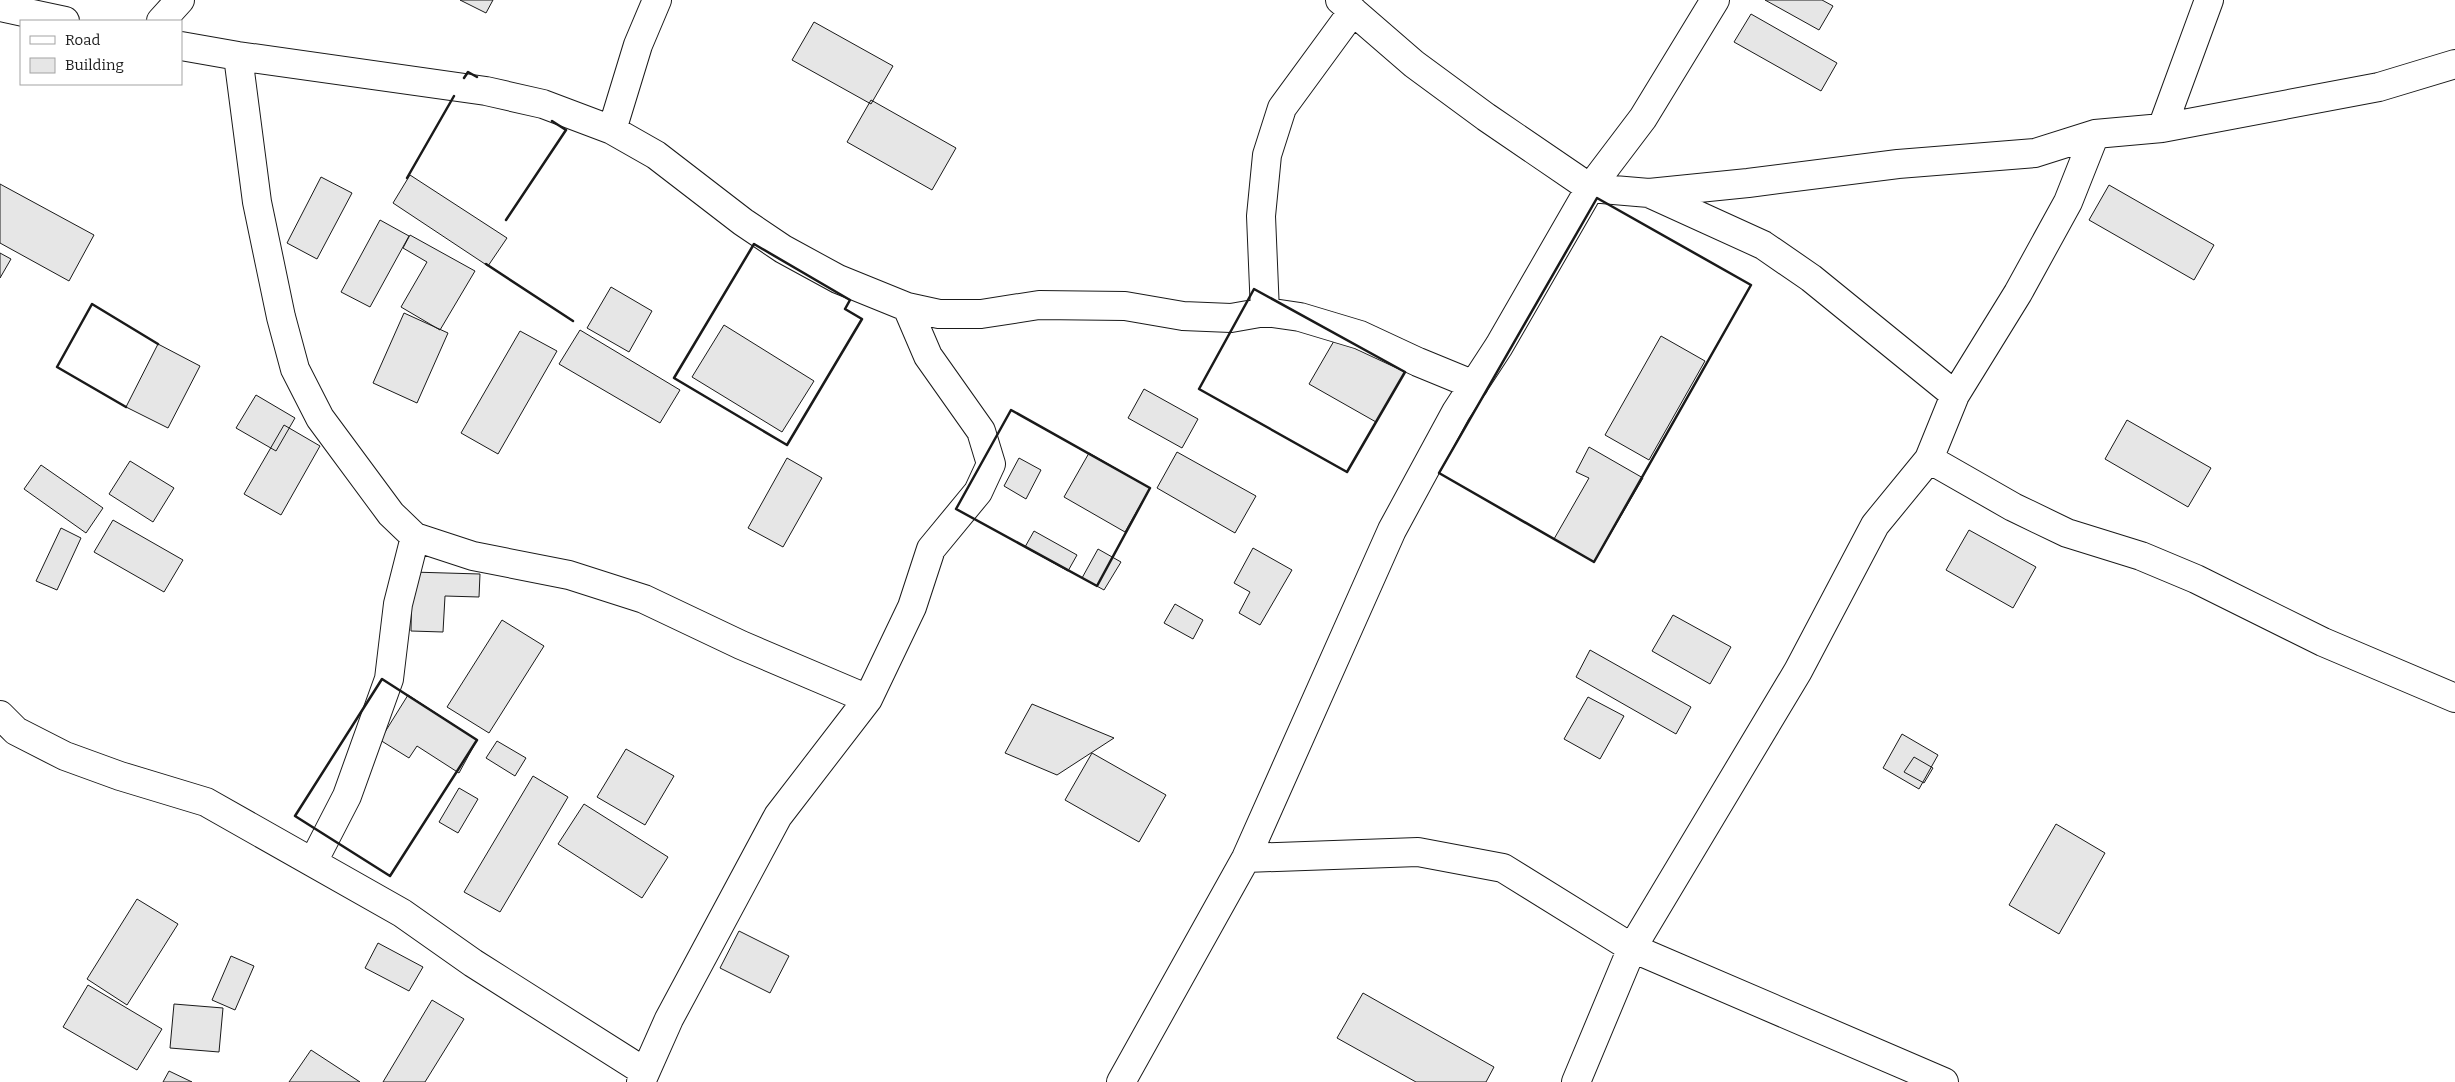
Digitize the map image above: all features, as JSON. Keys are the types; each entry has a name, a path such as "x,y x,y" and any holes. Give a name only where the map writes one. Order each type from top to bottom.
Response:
{"street":[{"path":"162,20 180,0"},
{"path":"612,130 638,45 657,0"},
{"path":"1121,1082 1172,987 1246,858 1392,530 1456,412 1474,385 1590,188 1643,118 1715,0"},
{"path":"2162,128 2209,0"},
{"path":"1265,312 1261,216 1267,155 1282,108 1346,5 1430,76 1486,118 1590,188 1649,193 1748,184 1898,164 2035,153 2095,134 2162,128 2379,87 2455,64"},
{"path":"0,7 60,20"},
{"path":"182,46 238,56 486,91 543,104 612,130 656,155 743,222 783,250 838,279 907,307 939,314 981,314 1039,305 1125,306 1184,316 1231,318 1265,312 1300,317 1360,335 1474,385"},
{"path":"238,56 257,202 281,317 295,369 320,418 392,514 415,537 474,556 569,575 644,599 741,645 868,699"},
{"path":"1576,1082 1632,948 1798,671 1875,525 1929,459 1955,395 2018,293 2068,202 2095,134"},
{"path":"1649,193 1763,245 1811,278 1955,395"},
{"path":"0,715 16,731 65,756 120,776 206,802 313,862 402,913 643,1077 669,1019 778,816 868,699 912,607 931,549 978,492 991,464 981,432 928,356 907,307"},
{"path":"1929,459 2013,507 2067,533 2141,556 2196,579 2323,642 2455,698"},
{"path":"313,862 347,796 389,680 398,604 415,537"},
{"path":"1246,858 1418,852 1503,868 1632,948 1944,1082"}],"building":[{"path":"460,0 493,0 486,13"},
{"path":"1765,0 1822,0 1833,6 1819,30"},
{"path":"1751,14 1837,63 1821,91 1734,42"},
{"path":"814,22 893,66 871,104 792,60"},
{"path":"871,100 956,148 932,190 847,142"},
{"path":"410,175 507,238 488,266 393,203"},
{"path":"321,177 352,193 317,259 287,243"},
{"path":"0,184 94,235 69,281 0,243"},
{"path":"2109,185 2214,245 2194,280 2089,220"},
{"path":"380,220 409,236 370,307 341,292"},
{"path":"410,235 475,271 440,330 401,307 427,262 403,248"},
{"path":"0,253 11,259 0,278"},
{"path":"611,287 652,311 629,352 587,328"},
{"path":"404,313 448,333 417,403 373,383"},
{"path":"724,325 814,381 782,432 692,377"},
{"path":"580,330 680,390 660,423 559,364"},
{"path":"520,331 557,351 498,454 461,433"},
{"path":"1338,334 1405,372 1376,422 1309,384"},
{"path":"1661,336 1705,361 1649,460 1605,435"},
{"path":"158,344 200,366 168,428 126,407"},
{"path":"1144,389 1198,419 1182,448 1128,418"},
{"path":"256,395 295,418 276,451 236,428"},
{"path":"2127,420 2211,468 2188,507 2105,459"},
{"path":"284,425 320,446 281,515 244,494"},
{"path":"1589,447 1643,478 1594,562 1554,539 1589,478 1576,472"},
{"path":"1177,452 1256,496 1235,533 1157,488"},
{"path":"1089,453 1150,488 1125,532 1064,497"},
{"path":"787,458 822,478 783,547 748,528"},
{"path":"1019,458 1041,470 1026,499 1004,486"},
{"path":"130,461 174,488 153,522 109,494"},
{"path":"41,465 103,508 86,533 24,489"},
{"path":"113,520 183,560 164,592 94,552"},
{"path":"61,528 81,538 57,590 36,581"},
{"path":"1969,530 2036,567 2013,608 1946,570"},
{"path":"1034,531 1077,555 1068,571 1025,547"},
{"path":"1253,548 1292,570 1260,625 1239,613 1250,592 1234,583"},
{"path":"1098,549 1121,562 1104,590 1082,578"},
{"path":"412,572 480,574 479,597 445,596 443,632 411,631"},
{"path":"1175,604 1203,620 1193,639 1164,623"},
{"path":"1673,615 1731,647 1710,684 1652,651"},
{"path":"502,620 544,646 489,733 447,707"},
{"path":"1590,650 1691,707 1676,734 1576,677"},
{"path":"408,695 477,740 459,773 417,746 409,758 380,740"},
{"path":"1588,697 1624,716 1600,759 1564,739"},
{"path":"1032,704 1114,738 1057,775 1005,753"},
{"path":"1902,734 1938,755 1919,789 1883,768"},
{"path":"497,741 526,758 515,776 486,758"},
{"path":"626,749 674,776 645,825 597,797"},
{"path":"1092,753 1166,795 1139,842 1065,800"},
{"path":"1914,757 1933,768 1924,783 1904,772"},
{"path":"533,776 568,797 500,912 464,892"},
{"path":"459,788 478,799 458,833 439,822"},
{"path":"584,804 668,857 642,898 558,844"},
{"path":"2056,824 2105,853 2059,934 2009,905"},
{"path":"137,899 178,924 127,1005 87,979"},
{"path":"739,931 789,956 770,993 720,968"},
{"path":"378,943 423,967 409,991 365,968"},
{"path":"231,956 254,966 235,1010 212,1000"},
{"path":"88,985 162,1029 137,1070 63,1027"},
{"path":"1363,993 1494,1067 1486,1082 1416,1082 1337,1038"},
{"path":"432,1000 464,1019 425,1082 383,1082"},
{"path":"174,1004 223,1008 219,1052 170,1048"},
{"path":"311,1050 360,1082 289,1082"},
{"path":"169,1071 192,1082 163,1082"}],"wall":[{"path":"464,78 468,72 477,77"},
{"path":"407,178 454,96"},
{"path":"506,220 566,130 552,121"},
{"path":"1597,198 1751,285 1594,562 1439,473 1597,198"},
{"path":"754,244 850,300 845,309 862,319 787,445 674,378 754,244"},
{"path":"486,264 573,321"},
{"path":"1254,289 1405,372 1347,472 1199,389 1254,289"},
{"path":"126,407 57,367 92,304 158,344"},
{"path":"1011,410 1150,488 1097,586 956,509 1011,410"},
{"path":"382,679 477,740 390,876 295,816 382,679"}]}
